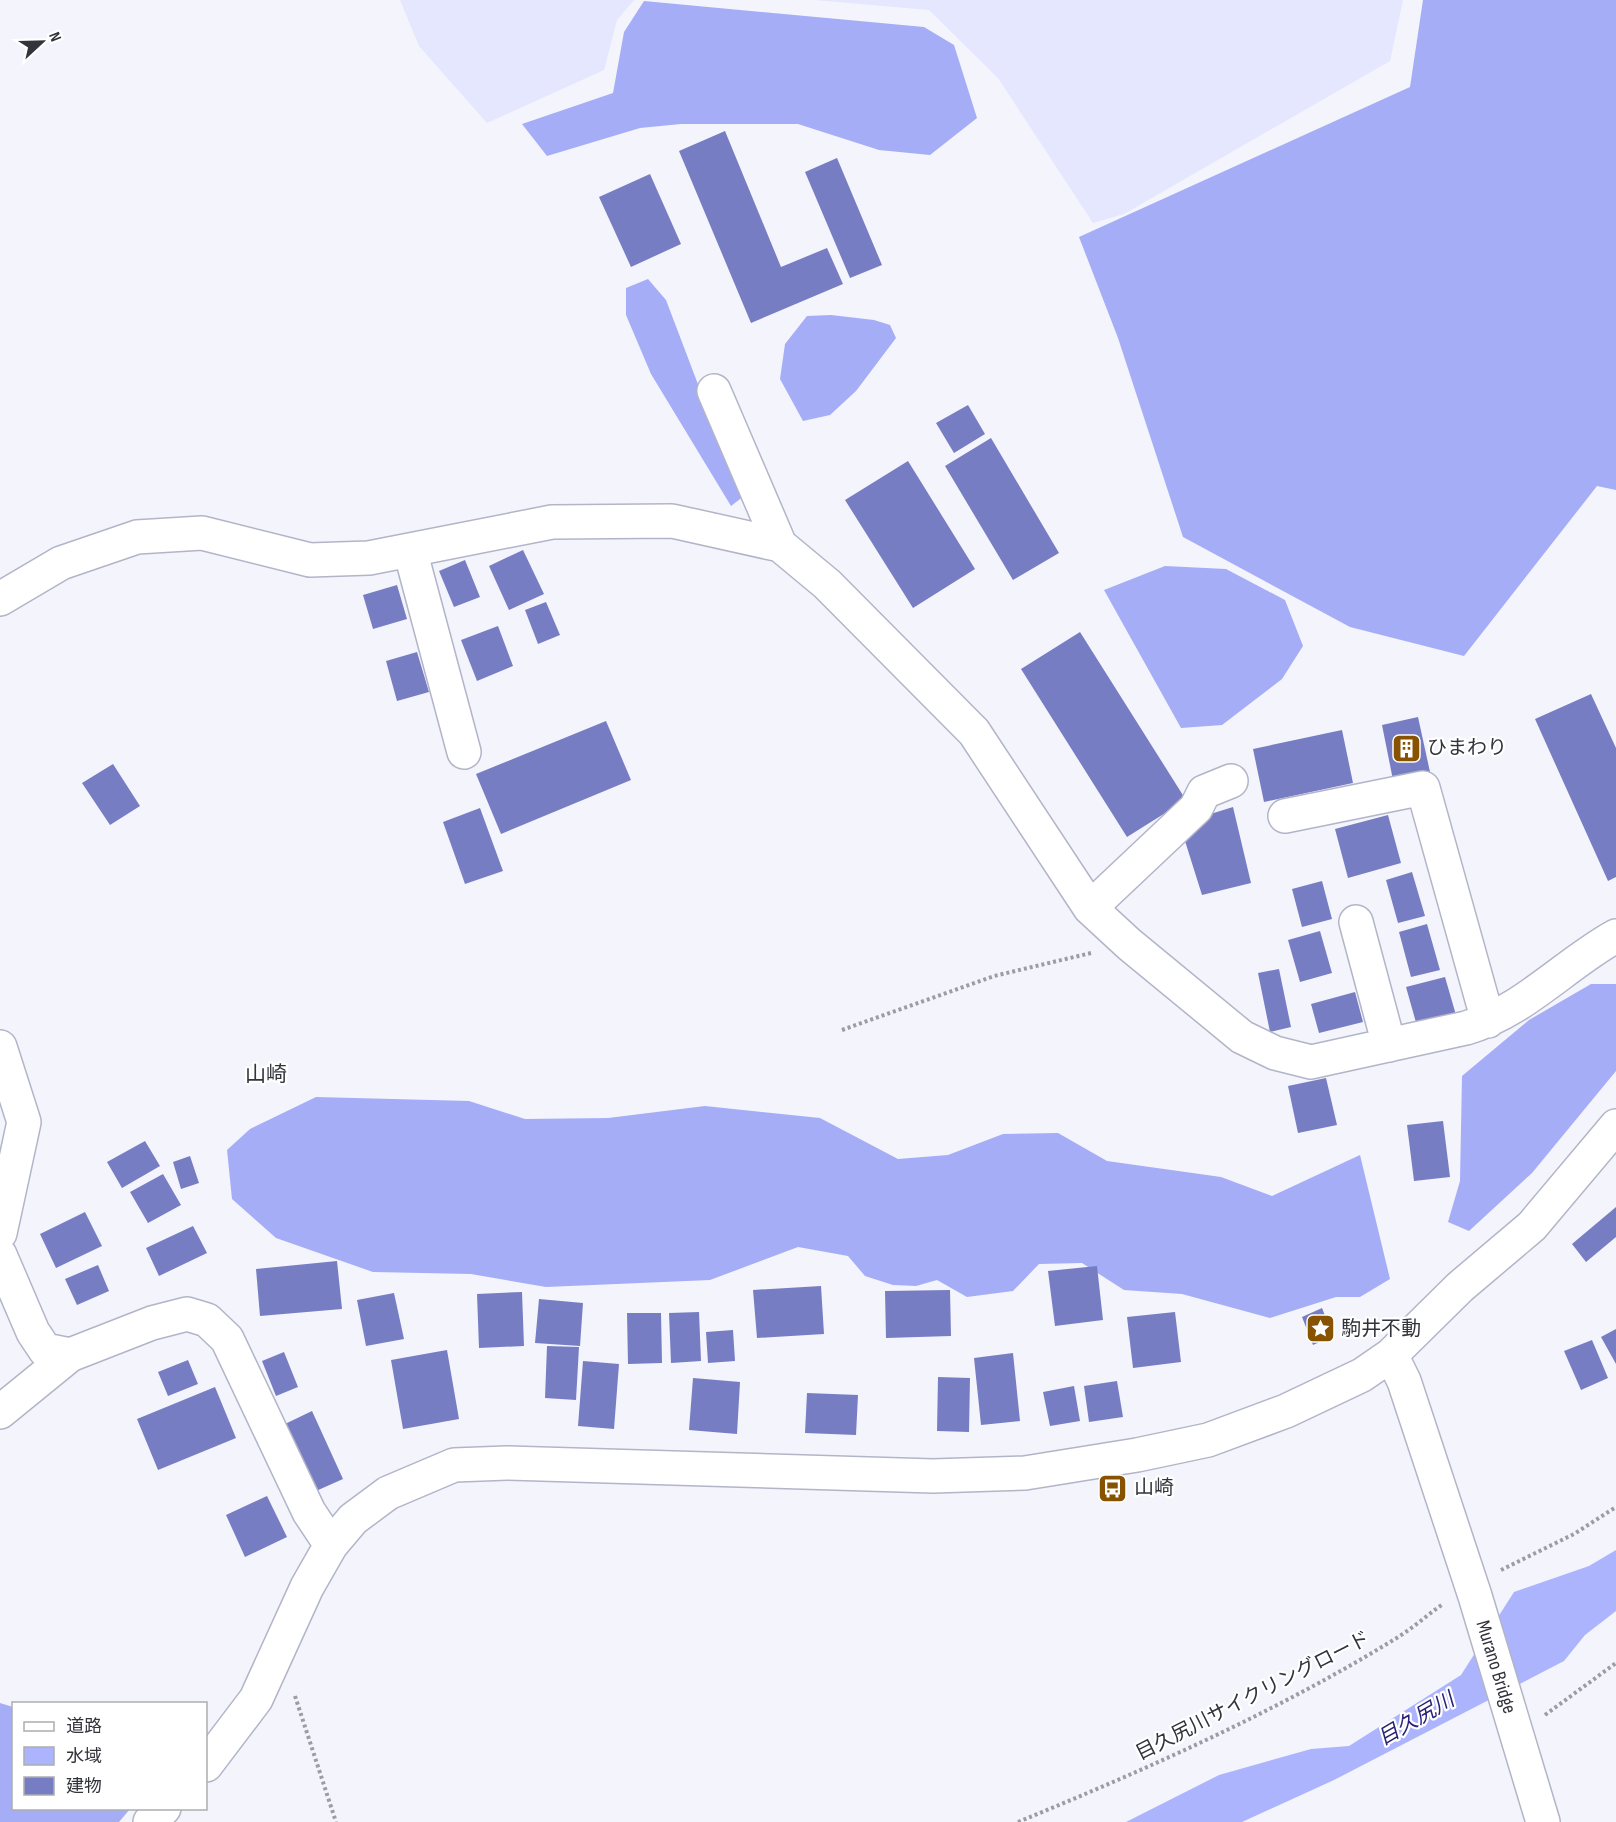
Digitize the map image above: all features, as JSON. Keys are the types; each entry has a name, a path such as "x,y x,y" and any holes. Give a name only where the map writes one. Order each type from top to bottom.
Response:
{"street":[{"path":"714,392 780,544 827,584 974,732 1090,908 1242,1037 1275,1053 1311,1062 1488,1022 1524,1001 1560,972 1616,936"},
{"path":"0,599 61,563 137,537 202,533 309,560 369,558 552,522 672,521 780,544"},
{"path":"410,550 464,752"},
{"path":"1090,908 1196,808 1204,792 1231,781"},
{"path":"1285,816 1423,788 1488,1022"},
{"path":"1356,922 1389,1045"},
{"path":"0,1047 24,1122 0,1233"},
{"path":"207,1764 256,1699 307,1587 331,1545 353,1519 388,1493 454,1465 507,1463 933,1476 1025,1473 1137,1455 1208,1440 1286,1411 1362,1375 1391,1355 1460,1287 1532,1226 1616,1126"},
{"path":"0,1255 45,1350 70,1355"},
{"path":"0,1412 70,1355 152,1323 187,1314 207,1320 227,1339 309,1512 331,1545"},
{"name":"Murano Bridge","path":"1391,1355 1404,1381 1473,1592 1528,1728 1543,1822"},
{"path":"150,1822 163,1810"}],"path":[{"path":"842,1030 994,976 1130,944"},
{"name":"目久尻川サイクリングロード","path":"1018,1822 1124,1779 1297,1694 1397,1638 1442,1604 1473,1592 1616,1507"},
{"path":"1528,1728 1616,1663"},
{"path":"292,1687 336,1822"}],"shaded area":[{"path":"400,0 634,0 617,20 604,70 487,123 419,46"},
{"path":"815,0 1403,0 1390,61 1124,214 1093,223 998,78 929,10"},
{"path":"1423,0 1616,0 1616,490 1597,486 1464,656 1350,627 1183,537 1118,338 1079,237 1410,87"},
{"path":"644,1 924,27 954,45 977,118 930,155 879,150 798,124 681,124 640,128 547,156 522,124 613,93 624,32"},
{"path":"648,279 666,300 718,437 744,496 731,506 651,374 626,315 626,288"},
{"path":"831,315 874,320 890,325 896,338 856,391 830,415 803,421 780,379 785,344 807,316"},
{"path":"1165,566 1226,569 1285,600 1303,646 1282,679 1222,725 1181,728 1104,590"},
{"path":"1591,984 1616,984 1616,1071 1532,1173 1469,1231 1448,1222 1460,1181 1462,1076 1529,1020"},
{"path":"316,1097 469,1101 525,1119 608,1118 705,1106 820,1118 898,1159 948,1155 1003,1134 1058,1133 1107,1161 1221,1177 1272,1196 1360,1155 1390,1279 1360,1297 1336,1297 1270,1318 1182,1294 1124,1290 1082,1263 1039,1264 1013,1291 967,1297 937,1280 916,1286 893,1285 865,1276 848,1256 798,1247 710,1280 546,1287 471,1274 373,1272 276,1238 232,1199 227,1150 250,1129"},
{"path":"0,1703 12,1707 12,1810 129,1810 119,1822 0,1822"}],"water":[{"name":"目久尻川","path":"1616,1550 1616,1611 1585,1635 1564,1661 1334,1780 1242,1822 1126,1822 1219,1775 1311,1749 1349,1746 1461,1675 1514,1592 1589,1566"}],"building":[{"path":"725,131 781,267 827,248 843,284 751,323 679,151"},
{"path":"837,158 882,265 850,278 805,172"},
{"path":"650,174 681,244 631,267 599,197"},
{"path":"968,405 985,434 954,453 936,423"},
{"path":"991,438 1059,553 1013,580 945,466"},
{"path":"908,461 975,569 913,608 845,500"},
{"path":"523,550 544,594 509,610 489,566"},
{"path":"465,560 480,597 454,607 439,571"},
{"path":"397,585 407,619 373,629 363,595"},
{"path":"546,602 560,635 538,644 525,610"},
{"path":"498,626 513,666 477,681 461,640"},
{"path":"1080,632 1186,800 1127,837 1021,669"},
{"path":"417,652 429,692 397,701 386,661"},
{"path":"1591,694 1616,748 1616,877 1608,881 1535,719"},
{"name":"ひまわり","path":"1418,717 1430,772 1393,780 1382,725"},
{"path":"606,721 631,780 501,834 476,774"},
{"path":"1342,730 1353,783 1264,802 1253,749"},
{"path":"113,764 140,806 110,825 82,783"},
{"path":"1233,807 1251,883 1202,895 1185,841 1204,816"},
{"path":"480,808 503,871 465,884 443,822"},
{"path":"1388,815 1401,863 1348,878 1335,829"},
{"path":"1412,872 1425,916 1398,923 1386,880"},
{"path":"1322,881 1332,919 1302,927 1292,889"},
{"path":"1427,924 1440,970 1411,977 1399,932"},
{"path":"1320,931 1332,973 1300,982 1288,940"},
{"path":"1279,969 1291,1027 1270,1032 1258,973"},
{"path":"1445,977 1456,1015 1417,1026 1406,987"},
{"path":"1355,992 1363,1022 1319,1033 1311,1004"},
{"path":"1326,1078 1337,1125 1298,1133 1288,1086"},
{"path":"1443,1121 1450,1177 1414,1181 1407,1125"},
{"path":"145,1141 160,1166 122,1188 107,1162"},
{"path":"190,1156 199,1183 181,1189 173,1162"},
{"path":"163,1174 181,1205 148,1223 130,1192"},
{"path":"1616,1207 1616,1237 1586,1262 1572,1244"},
{"path":"85,1212 102,1246 56,1268 40,1234"},
{"path":"193,1226 207,1253 159,1276 146,1248"},
{"path":"337,1261 342,1309 260,1316 256,1269"},
{"path":"98,1265 109,1291 77,1305 65,1279"},
{"path":"1097,1266 1103,1320 1055,1326 1048,1271"},
{"path":"821,1286 824,1334 757,1338 753,1290"},
{"path":"950,1290 951,1336 886,1338 885,1291"},
{"path":"522,1292 524,1346 479,1348 477,1294"},
{"path":"394,1293 404,1339 366,1346 357,1300"},
{"path":"539,1299 583,1303 580,1346 535,1343"},
{"path":"1322,1308 1333,1336 1313,1345 1302,1317"},
{"path":"699,1312 701,1361 671,1363 669,1313"},
{"path":"1175,1312 1181,1362 1133,1368 1127,1317"},
{"path":"627,1313 661,1313 662,1363 628,1364"},
{"path":"1616,1329 1616,1364 1601,1337"},
{"path":"733,1330 735,1361 708,1363 706,1332"},
{"path":"1592,1340 1608,1378 1581,1390 1564,1351"},
{"path":"547,1346 579,1347 576,1400 545,1398"},
{"path":"447,1350 459,1419 403,1429 391,1360"},
{"path":"284,1352 298,1387 276,1396 262,1361"},
{"path":"1013,1353 1020,1421 981,1425 974,1358"},
{"path":"188,1360 198,1384 168,1396 158,1372"},
{"path":"583,1361 619,1364 614,1429 578,1426"},
{"path":"938,1377 970,1378 969,1432 937,1431"},
{"path":"693,1378 740,1382 737,1434 689,1430"},
{"path":"1117,1381 1123,1417 1089,1422 1084,1386"},
{"path":"1074,1386 1080,1421 1050,1426 1043,1392"},
{"path":"215,1387 236,1438 158,1470 137,1419"},
{"path":"807,1393 858,1395 856,1435 805,1433"},
{"path":"312,1411 343,1479 316,1491 285,1424"},
{"path":"267,1496 287,1537 245,1557 226,1515"}],"place":[{"name":"ひまわり","path":"1406,748"},
{"name":"駒井不動","path":"1320,1329"},
{"name":"山崎","path":"1113,1488"}],"district":[{"name":"山崎","path":"266,1074"}]}
